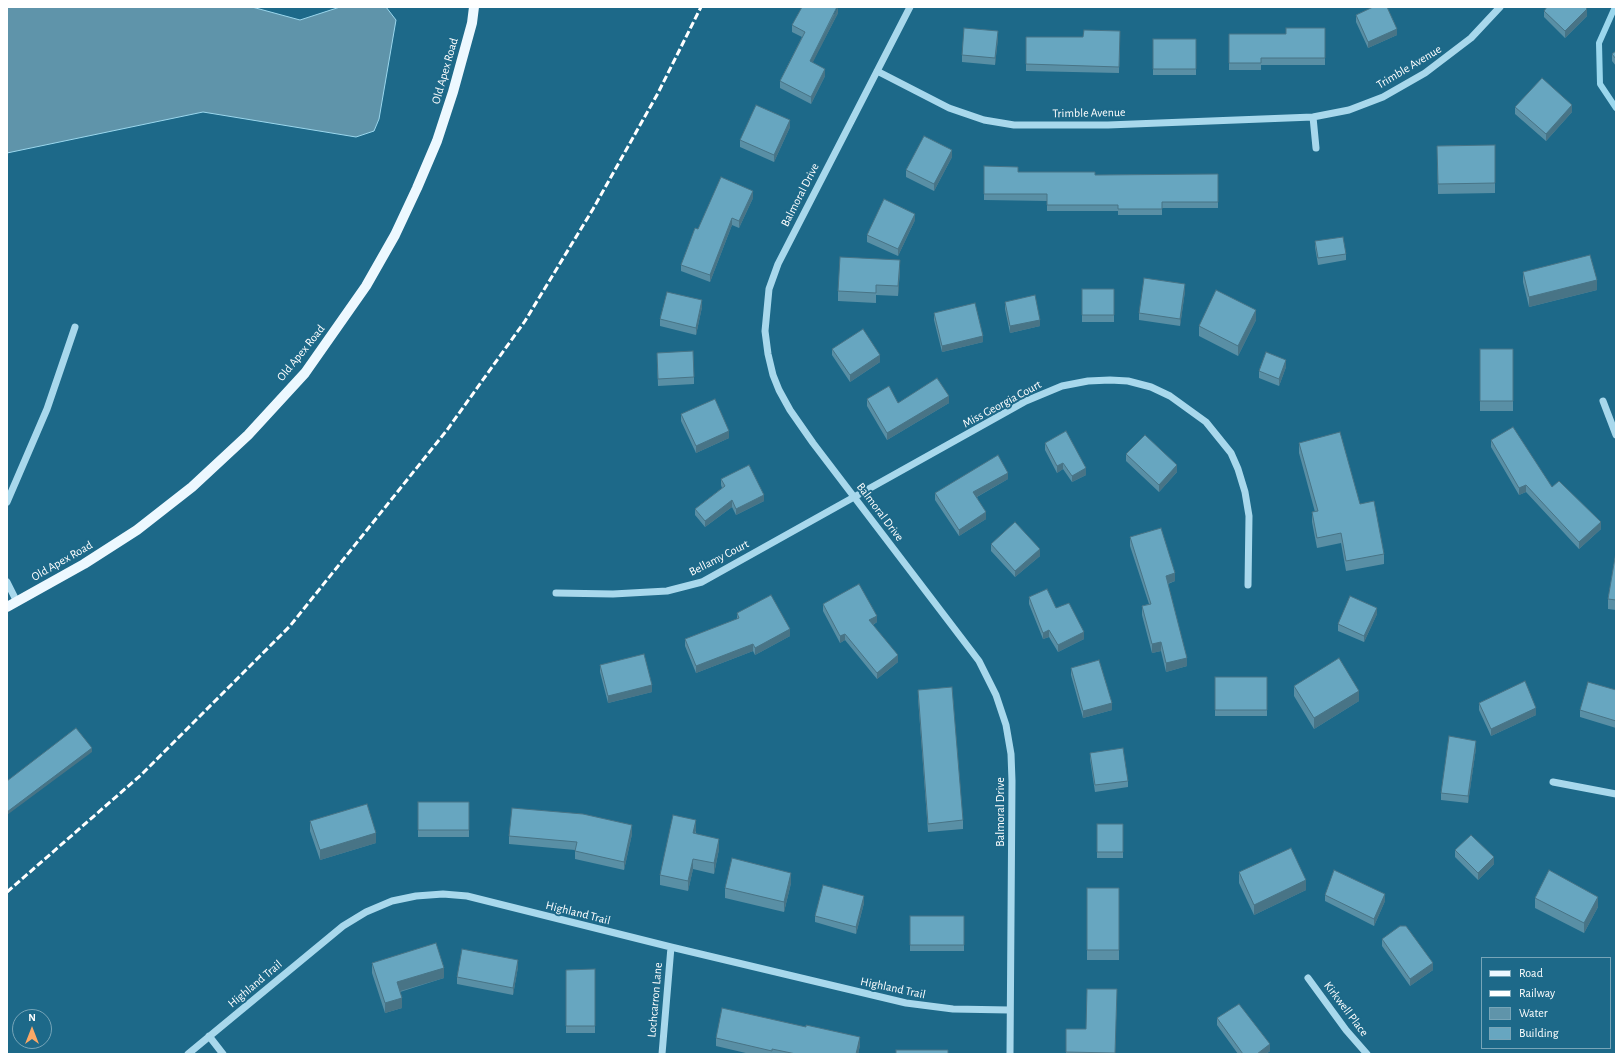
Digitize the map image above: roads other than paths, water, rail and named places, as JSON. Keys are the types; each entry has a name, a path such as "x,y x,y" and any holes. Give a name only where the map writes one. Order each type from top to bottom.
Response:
{"main road":[{"name":"Old Apex Road","path":"7,606 17,602 84,564 137,530 186,492 248,435 305,373 366,286 395,235 417,188 437,141 453,92 472,23 474,7"}],"street":[{"name":"Balmoral Drive","path":"910,7 778,264 769,289 765,331 768,354 779,390 813,443 980,661 996,695 1006,725 1011,754 1010,1054"},
{"name":"Trimble Avenue","path":"877,72 949,108 984,120 1014,125 1164,123 1313,117 1349,110 1383,97 1425,73 1471,38 1500,7"},
{"path":"1313,117 1316,148"},
{"path":"7,502 49,402 75,327"},
{"name":"Miss Georgia Court","path":"853,496 878,485 1026,401 1062,386 1088,381 1128,381 1170,396 1190,409 1206,422 1231,453 1243,486 1249,516 1248,585"},
{"path":"1603,401 1616,435"},
{"name":"Bellamy Court","path":"556,593 667,591 702,582 853,496"},
{"path":"7,582 17,602"},
{"path":"1553,782 1616,794"},
{"name":"Highland Trail","path":"188,1054 343,926 366,912 392,902 416,896 443,894 467,896 671,947 906,1003 952,1009 1009,1010"},
{"name":"Lochcarron Lane","path":"662,1054 671,947"},
{"name":"Kirkwell Place","path":"1308,978 1346,1030 1367,1054"},
{"path":"209,1036 223,1054"}],"water":[{"path":"7,7 252,7 300,20 340,7 386,7 396,20 379,119 374,131 356,137 203,112 7,153"}],"waterway":[{"path":"1615,7 1599,43 1600,84 1616,108"}],"railway":[{"path":"7,892 141,775 290,626 447,430 525,321 593,209 658,93 701,7"}]}
